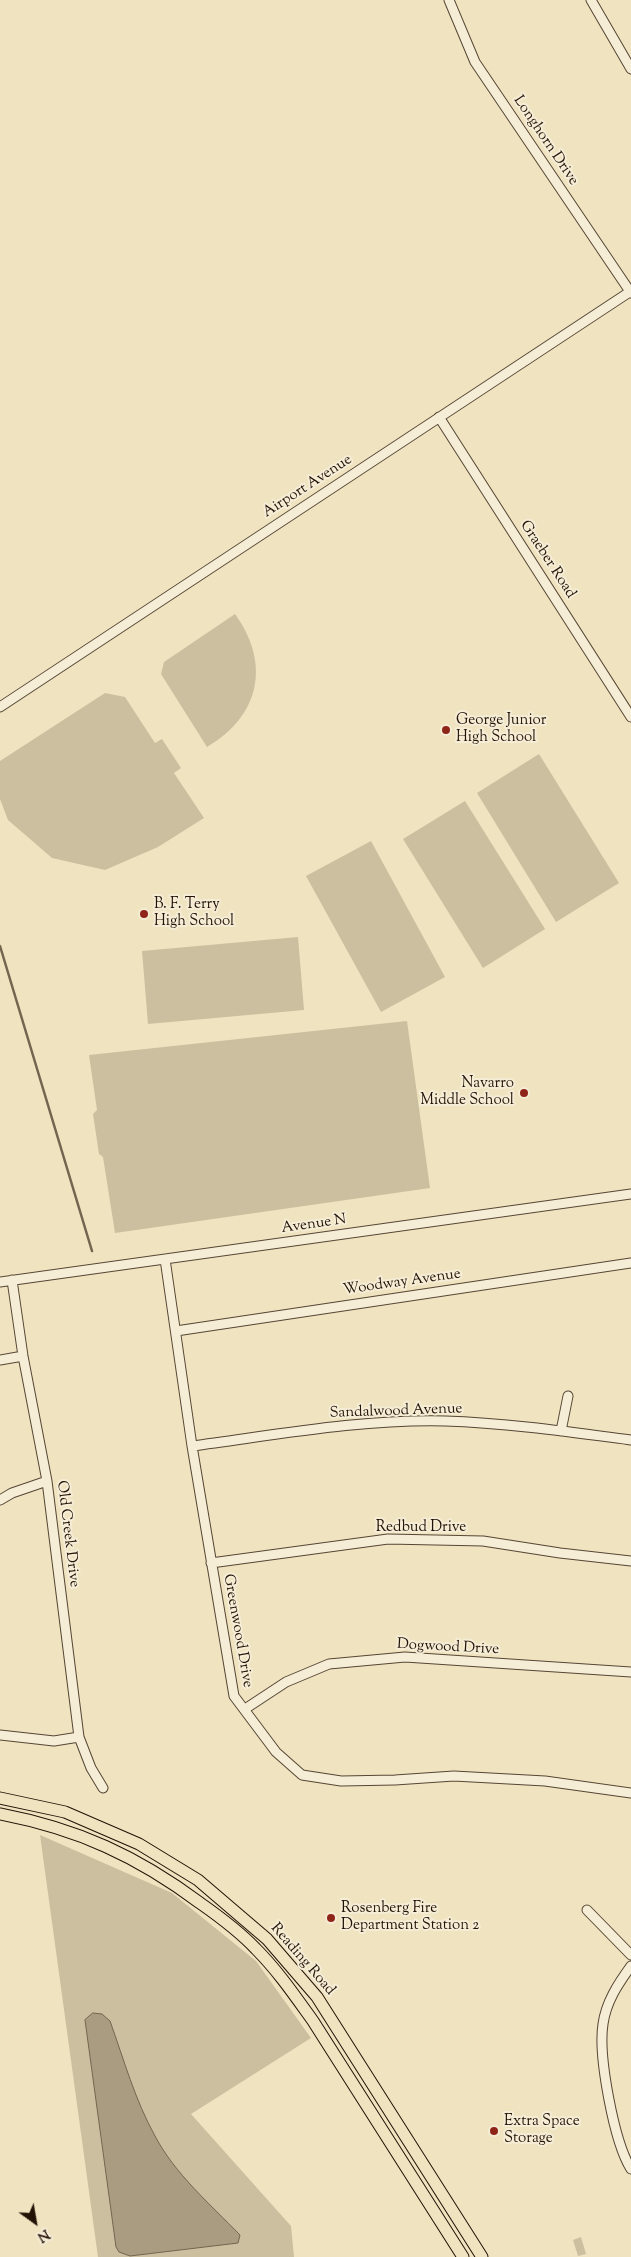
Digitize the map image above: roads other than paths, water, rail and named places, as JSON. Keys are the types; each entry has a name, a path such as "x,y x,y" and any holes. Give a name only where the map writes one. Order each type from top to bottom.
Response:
{"main road":[{"name":"Reading Road","path":"0,1798 65,1812 139,1844 198,1880 267,1939 317,1997 482,2257"},
{"name":"Reading Road","path":"0,1814 34,1820 80,1835 124,1854 174,1883 256,1948 289,1987 335,2055 462,2257"},
{"path":"335,2055 348,2046"},
{"path":"411,2175 426,2166"}],"street":[{"name":"Longhorn Drive","path":"449,0 475,62 631,292"},
{"path":"591,0 631,69"},
{"name":"Airport Avenue","path":"0,706 631,292"},
{"name":"Graeber Road","path":"439,417 631,717"},
{"name":"Avenue N","path":"0,1282 631,1194"},
{"name":"Greenwood Drive","path":"165,1260 192,1446 234,1696 245,1708 276,1752 302,1775 341,1781 454,1776 545,1781 631,1793"},
{"name":"Woodway Avenue","path":"176,1331 631,1263"},
{"name":"Old Creek Drive","path":"12,1280 23,1356 47,1481 79,1737 91,1768 102,1788"},
{"path":"0,1360 23,1356"},
{"path":"561,1431 568,1396"},
{"name":"Sandalwood Avenue","path":"192,1446 349,1425 445,1421 561,1431 631,1440"},
{"path":"0,1500 12,1493 47,1481"},
{"name":"Redbud Drive","path":"211,1563 388,1539 483,1541 560,1553 631,1560"},
{"name":"Dogwood Drive","path":"245,1708 286,1682 329,1664 376,1659 405,1657 631,1672"},
{"path":"0,1735 54,1741 79,1737"},
{"path":"587,1910 631,1955"},
{"path":"631,1966 608,2003 602,2025 602,2050 615,2131 625,2160 631,2169"}],"waterway":[{"path":"0,946 92,1251"}],"place":[{"name":"George Junior High School","path":"446,730"},
{"name":"B. F. Terry High School","path":"144,914"},
{"name":"Navarro Middle School","path":"524,1093"},
{"name":"Rosenberg Fire Department Station 2","path":"331,1918"},
{"name":"Extra Space Storage","path":"494,2131"}]}
